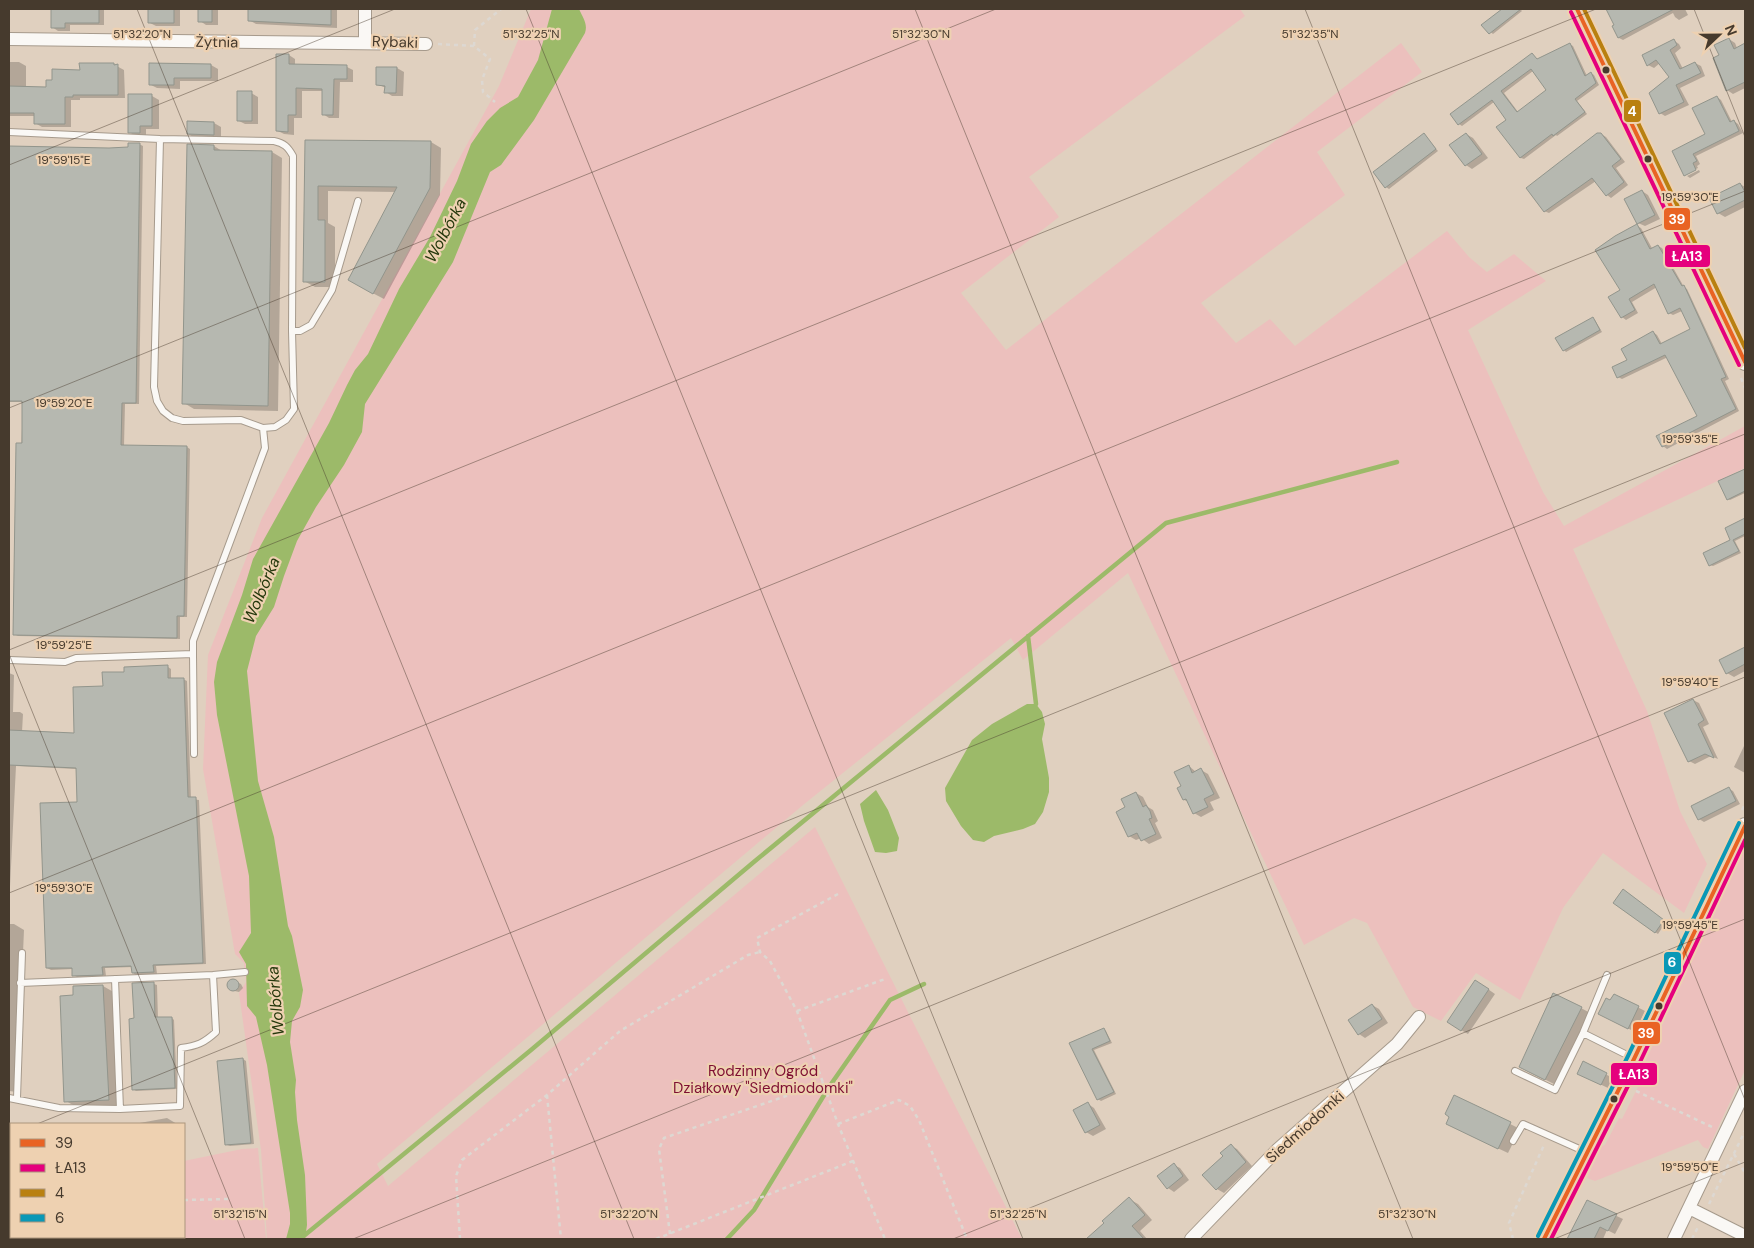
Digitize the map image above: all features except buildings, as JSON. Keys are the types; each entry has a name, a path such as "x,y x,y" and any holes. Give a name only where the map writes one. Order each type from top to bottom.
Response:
{"street":[{"name":"Rybaki","path":"365,9 365,43 426,44"},
{"path":"1577,9 1745,362"},
{"name":"Żytnia","path":"9,39 365,43"},
{"path":"1544,1239 1634,1059 1745,826"},
{"name":"Siedmiodomki","path":"1192,1239 1277,1150 1398,1044 1419,1017"},
{"path":"1674,1239 1744,1098"},
{"path":"1689,1208 1745,1236"}],"lane":[{"path":"9,132 160,140 274,140 288,147 293,156 292,331 294,409 286,420 275,428 263,428 241,420 183,421 172,418 157,401 154,387 160,140"},
{"path":"292,331 300,331 311,325 332,290 358,201"},
{"path":"194,754 193,640 265,448 263,428"},
{"path":"9,660 65,662 76,658 193,654"},
{"path":"17,1098 22,953"},
{"path":"20,983 245,972"},
{"path":"9,1098 17,1098 59,1108 120,1109 180,1106 181,1048 207,1041 216,1032 213,975"},
{"path":"1515,1071 1555,1090 1583,1033 1607,975"},
{"path":"115,979 120,1109"},
{"path":"1583,1033 1634,1059"},
{"path":"1513,1141 1523,1124 1587,1152"}],"path":[{"path":"474,46 475,30 501,9"},
{"path":"426,44 474,46 490,59 482,80 483,92 495,102"},
{"path":"838,894 756,938 760,952 770,961 797,1011 838,1124 885,1239"},
{"path":"460,1239 456,1176 462,1160 547,1095 620,1031 748,955 760,952"},
{"path":"797,1011 885,979"},
{"path":"670,1234 660,1149 664,1138 824,1083"},
{"path":"1634,1091 1741,1140"},
{"path":"547,1095 561,1239"},
{"path":"838,1124 899,1100 910,1106 918,1120 967,1239"},
{"path":"1692,1239 1745,1131"},
{"path":"1513,1239 1508,1223 1543,1146 1559,1139"},
{"path":"1734,1154 1745,1172"},
{"path":"656,1239 853,1161"},
{"path":"185,1200 229,1199"}],"green space":[{"name":"Rodzinny Ogród Działkowy \"Siedmiodomki\"","path":"531,9 1240,9 1245,16 1029,177 1059,217 961,293 1006,350 1401,43 1422,72 1317,152 1345,195 1201,303 1236,343 1270,319 1295,346 1447,231 1469,257 1487,272 1514,254 1546,281 1468,330 1543,492 1564,526 1745,426 1745,468 1573,549 1647,711 1680,811 1707,864 1684,913 1603,853 1563,908 1520,1000 1476,973 1441,1021 1413,1007 1367,923 1354,918 1304,945 1128,573 1023,660 1011,638 803,805 377,1164 388,1186 815,827 1022,1239 267,1239 261,1150 239,993 246,982 244,963 235,954 203,769 208,655 262,518 499,86"},
{"path":"1745,845 1745,1070 1708,1149 1703,1147 1698,1140 1595,1181 1587,1178 1602,1146 1605,1145 1619,1118 1622,1119 1644,1075 1640,1073"},
{"path":"258,1148 266,1239 9,1239 10,1194 10,1238 185,1238 185,1161 242,1149"}],"water":[{"name":"Wolbórka","path":"552,9 579,9 585,24 585,33 534,120 501,165 490,172 453,262 365,404 362,432 297,541 274,607 256,636 247,671 258,781 274,837 288,926 292,936 303,990 300,1007 292,1021 290,1042 296,1080 297,1120 305,1175 307,1225 305,1239 286,1239 290,1224 290,1213 267,1065 256,1017 247,1006 246,964 239,952 251,933 249,876 217,715 214,682 217,662 253,559 329,423 355,370 368,354 399,289 430,237 457,181 471,144 487,121 500,108 518,97 538,60"},
{"path":"1027,704 1036,704 1042,712 1045,724 1042,739 1049,778 1049,792 1043,812 1035,824 1023,829 994,836 984,842 973,840 961,826 946,801 945,788 972,740 992,724"},
{"path":"876,790 888,810 899,838 897,851 875,852 864,821 860,804"}],"waterway":[{"path":"300,1239 531,1050 755,861 1166,523 1397,462"},
{"path":"1028,636 1036,704"},
{"path":"727,1239 754,1210 829,1087 890,1000 924,984"}],"transit line":[{"name":"39","path":"1577,9 1745,362"},
{"name":"4","path":"1584,9 1745,348"},
{"name":"ŁA13","path":"1571,12 1739,365"},
{"name":"6","path":"1538,1236 1628,1056 1739,823"},
{"name":"39","path":"1544,1239 1634,1059 1745,826"},
{"name":"ŁA13","path":"1551,1239 1640,1062 1745,840"}]}
